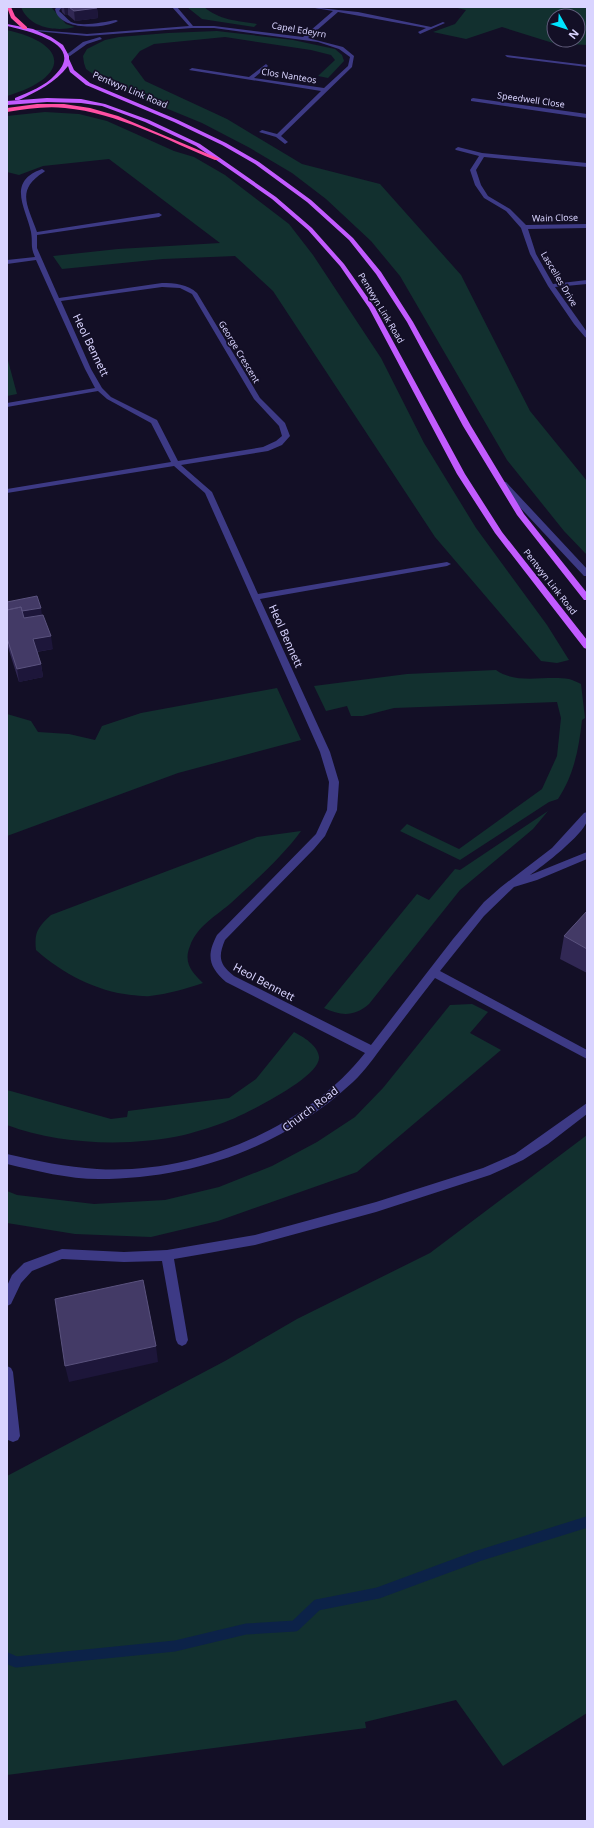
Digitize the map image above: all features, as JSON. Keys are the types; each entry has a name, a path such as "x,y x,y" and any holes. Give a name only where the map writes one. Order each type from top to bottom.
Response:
{"highway":[{"path":"8,7 13,17 25,28"},
{"path":"7,110 48,105 76,106 95,110 133,123 217,159"}],"main road":[{"name":"Pentwyn Link Road","path":"7,25 37,31 61,45 68,57 72,71 88,84 176,120 242,154 285,182 331,220 351,239 379,273 410,322 497,478 521,516 587,598"},
{"path":"7,102 45,86 61,74 68,57"},
{"name":"Pentwyn Link Road","path":"7,102 57,100 81,101 103,105 166,130 198,145 257,185 289,210 310,229 342,265 372,308 461,474 499,533 587,646"}],"street":[{"path":"60,7 57,11 70,23 94,25 116,21"},
{"path":"174,7 192,27"},
{"path":"311,7 358,13 431,28"},
{"path":"305,38 337,10"},
{"path":"420,33 443,23"},
{"name":"Capel Edeyrn","path":"37,31 88,35 192,27 246,30 305,38 341,48 352,56 350,67 286,130 278,136"},
{"name":"Capel Edeyrn","path":"68,57 88,42 120,33"},
{"path":"507,56 587,66"},
{"name":"Clos Nanteos","path":"251,78 266,65"},
{"name":"Clos Nanteos","path":"192,70 325,90"},
{"path":"215,78 220,74"},
{"name":"Speedwell Close","path":"474,100 587,116"},
{"path":"262,132 278,136 285,142"},
{"path":"458,149 482,155 587,165"},
{"name":"Lascelles Drive","path":"482,155 473,170 478,185 486,197 508,210 524,227 533,254 551,286 576,323 587,336"},
{"name":"Heol Bennett","path":"42,171 34,175 25,184 22,194 35,234 34,248 88,369 100,389 108,398 154,422 175,463 208,492 325,752 334,782 332,810 320,836 311,847 231,926 221,938 216,949 215,961 218,970 230,980 372,1051"},
{"path":"35,234 159,215"},
{"name":"Wain Close","path":"524,227 587,226"},
{"path":"7,262 38,258"},
{"path":"551,286 587,282"},
{"name":"George Crescent","path":"57,300 162,285 182,286 194,293 257,399 282,425 286,436 279,443 265,449 175,463"},
{"path":"7,405 100,389"},
{"path":"7,491 175,463"},
{"path":"497,478 587,574"},
{"path":"255,597 447,564"},
{"name":"Church Road","path":"7,1159 56,1171 123,1174 190,1165 220,1157 278,1133 324,1101 350,1078 434,973 480,912 503,888 549,855 566,840 587,815"},
{"path":"503,888 543,874 587,855"},
{"path":"434,973 459,985 587,1055"},
{"path":"7,1300 16,1279 28,1267 62,1254 124,1257 167,1255 255,1240 376,1207 486,1172 518,1157 587,1108"},
{"path":"167,1255 182,1340"},
{"path":"7,1372 14,1436"}],"green space":[{"path":"21,7 51,7 66,24 75,27 60,29 44,27 30,20"},
{"path":"187,7 204,7 222,17 257,24 254,27 202,19"},
{"path":"453,7 587,7 587,45 586,8 546,8 546,41 502,27 466,39 433,32 455,24 466,10"},
{"path":"7,30 28,36 43,44 52,53 54,62 51,71 42,80 27,89 7,96"},
{"path":"217,31 293,40 335,49 342,55 344,61 328,78 318,76 335,60 331,55 311,50 225,37 154,44 140,51 131,62 145,81 227,119 302,164 380,184 461,275 530,411 587,481 587,555 564,531 507,460 400,276 371,241 326,199 292,173 250,148 202,123 107,84 86,69 84,63 83,56 87,49 105,40 119,37 168,33"},
{"path":"45,112 79,114 107,121 174,151 194,157 225,175 289,224 313,255 381,358 424,443 476,528 547,625 569,660 557,663 541,661 435,537 273,291 235,256 163,259 62,269 53,256 118,249 220,243 109,159 43,166 19,175 7,172 7,116"},
{"path":"7,357 17,394 7,396"},
{"path":"496,670 504,675 513,677 531,679 560,678 574,680 581,684 585,718 582,720 572,771 564,790 558,799 549,802 460,860 400,831 407,824 459,849 542,789 557,756 561,718 557,702 394,708 363,716 351,716 347,706 326,711 314,686 407,674"},
{"path":"277,688 301,740 178,773 7,836 7,714 31,721 38,732 69,734 95,740 102,726 141,713"},
{"path":"548,811 533,829 460,890 369,1004 358,1011 347,1014 336,1013 324,1008 417,894 429,900 455,869 460,870"},
{"path":"301,831 286,850 268,868 231,903 202,927 193,939 188,952 188,962 192,971 203,983 176,991 150,996 118,993 105,990 80,980 57,967 36,950 36,934 43,923 51,915 257,837"},
{"path":"472,1004 488,1012 470,1033 501,1050 357,1172 218,1221 151,1237 75,1234 7,1223 7,1191 17,1195 94,1204 165,1200 219,1187 272,1166 317,1142 355,1117 383,1088 450,1005"},
{"path":"294,1032 310,1042 318,1053 319,1057 316,1065 308,1074 296,1084 266,1102 230,1120 207,1128 184,1135 163,1139 95,1142 49,1137 7,1125 7,1090 111,1119 127,1117 128,1111 229,1098 256,1079"},
{"path":"587,1135 587,1713 503,1766 456,1700 365,1722 366,1728 7,1775 7,1476 225,1361 297,1319 430,1253"}],"building":[{"path":"69,7 96,7 97,8 74,11"},
{"path":"37,596 41,608 22,611 21,607 7,610 7,602"},
{"path":"21,607 24,618 43,615 51,636 33,639 41,664 17,669 7,638 7,610"},
{"path":"587,911 587,949 564,936"},
{"path":"143,1280 156,1346 65,1366 55,1299"}],"waterway":[{"path":"7,1658 16,1662 175,1646 246,1629 295,1626 317,1605 378,1593 478,1556 587,1522"}]}
